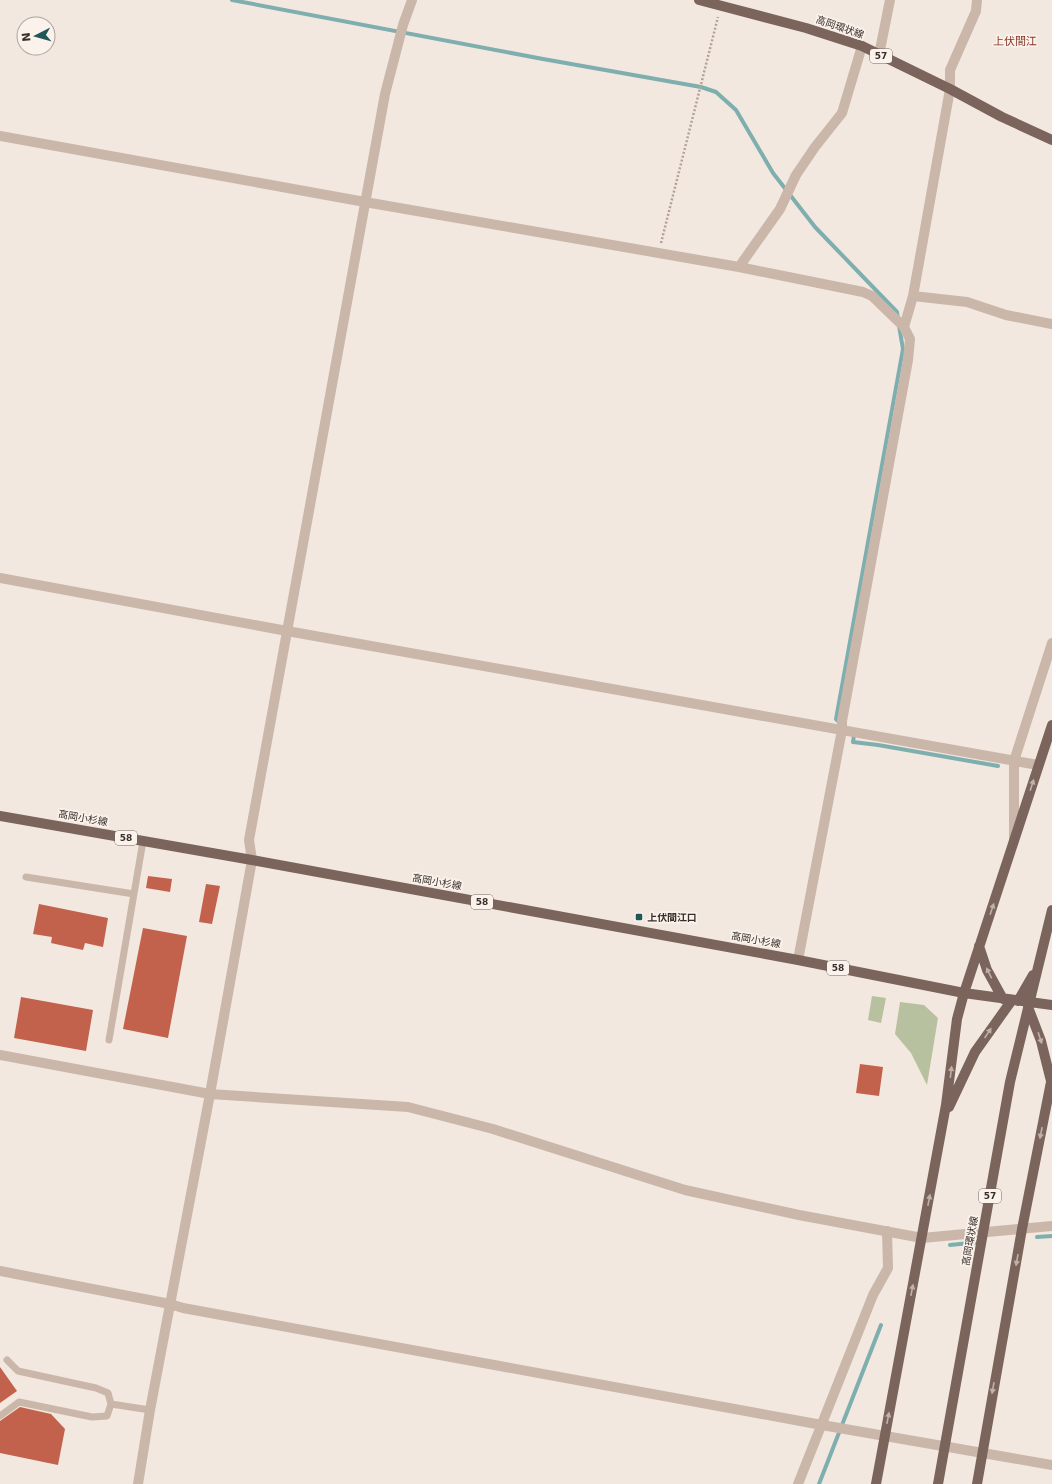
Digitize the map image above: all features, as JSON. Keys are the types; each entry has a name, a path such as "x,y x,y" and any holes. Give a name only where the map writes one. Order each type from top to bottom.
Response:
{"main road":[{"name":"高岡環状線","path":"699,0 806,28 862,46 950,89 1002,117 1052,140"},
{"path":"876,1484 944,1118 957,1020 964,993 1052,725"},
{"name":"高岡小杉線","path":"0,816 252,860 798,960 964,993"},
{"name":"高岡環状線","path":"938,1484 1010,1082 1052,910"},
{"path":"944,1118 975,1052 1015,1000 1052,943"},
{"path":"980,946 987,970 1015,1000 1041,1041 1052,1081"},
{"path":"964,993 1052,1006"},
{"path":"977,1484 1022,1229 1052,1077"}],"street":[{"path":"138,1484 150,1410 210,1094 252,860 249,840 365,202 385,94 403,25 412,0"},
{"path":"879,55 890,0"},
{"path":"904,327 913,296 950,89 950,70 976,11 977,0"},
{"path":"740,267 780,209 796,175 815,147 842,113 862,46"},
{"path":"0,136 365,202 740,267 863,292 872,296 904,327 910,339 908,360 842,728 798,960"},
{"path":"913,296 967,302 1006,316 1052,324"},
{"path":"0,578 287,631 842,728 865,734 1038,765"},
{"path":"1014,843 1014,760 1052,643"},
{"path":"0,1055 210,1094 408,1107 493,1129 685,1190 799,1215 922,1238 1052,1226"},
{"path":"798,1484 873,1296 888,1268 887,1232"},
{"path":"0,1271 170,1304 183,1308 822,1425 1052,1465"}],"lane":[{"path":"109,1040 144,841"},
{"path":"26,877 134,894"},
{"path":"0,1416 18,1402 92,1417 107,1416 112,1404 108,1393 96,1388 18,1371 7,1360"},
{"path":"112,1404 150,1410"}],"path":[{"path":"658,253 721,6"}],"green space":[{"path":"872,996 886,998 881,1023 868,1020"},
{"path":"900,1002 924,1005 938,1018 927,1085 911,1053 895,1034"}],"building":[{"path":"148,876 172,879 170,892 146,888"},
{"path":"206,884 220,886 212,924 199,922"},
{"path":"39,904 108,918 103,947 85,943 83,950 51,943 52,937 33,934"},
{"path":"143,928 187,936 168,1038 123,1029"},
{"path":"21,997 93,1010 86,1051 14,1038"},
{"path":"860,1064 883,1067 879,1096 856,1093"},
{"path":"0,1367 17,1391 0,1403"},
{"path":"20,1407 51,1414 65,1429 58,1465 0,1453 0,1421"}],"waterway":[{"path":"232,0 543,59 701,87 716,92 736,110 773,173 815,227 897,312 898,319"},
{"path":"840,723 836,719 903,349 899,326"},
{"path":"853,734 853,742 998,766"},
{"path":"1037,1237 1052,1236"},
{"path":"950,1245 980,1242"},
{"path":"819,1484 881,1325"}],"place":[{"name":"上伏間江口","path":"639,917"}],"district":[{"name":"上伏間江","path":"1015,41"}]}
